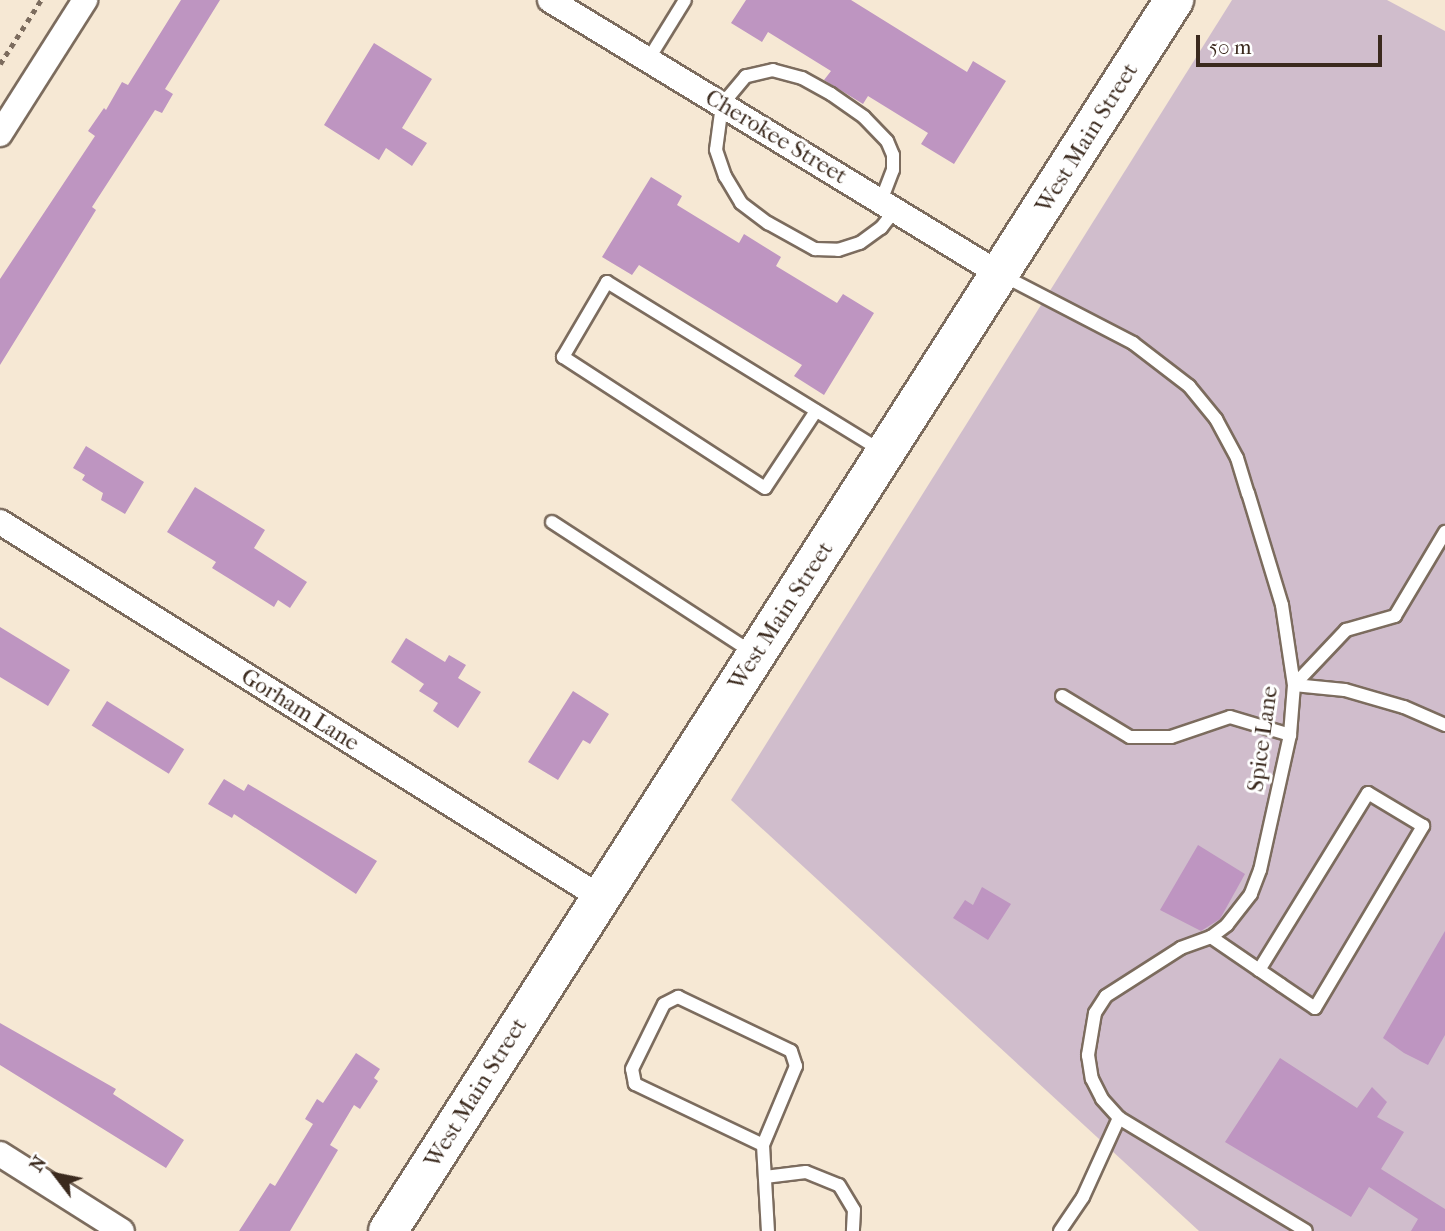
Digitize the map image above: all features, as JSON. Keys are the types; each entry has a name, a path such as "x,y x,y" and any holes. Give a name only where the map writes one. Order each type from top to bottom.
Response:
{"main road":[{"name":"West Main Street","path":"388,1231 1001,275 1174,0"}],"street":[{"path":"0,134 85,0"},
{"name":"Cherokee Street","path":"550,0 1001,275"},
{"name":"Gorham Lane","path":"0,522 600,897"},
{"path":"0,1154 122,1231"}],"lane":[{"path":"648,60 685,0"},
{"path":"773,70 802,78 864,117 887,141 893,155 888,206 881,228 860,243 838,250 815,249 768,223 741,204 725,176 716,150 722,105 746,76 773,70"},
{"name":"Spice Lane","path":"1001,275 1133,343 1189,386 1216,419 1237,458 1271,564 1282,605 1294,685 1290,735 1260,870 1239,911 1211,937 1181,948 1125,981 1106,996 1096,1013 1088,1055 1092,1079 1102,1099 1119,1118"},
{"path":"816,411 765,488 563,357 607,282 886,453"},
{"path":"552,523 756,655"},
{"path":"1294,685 1346,630 1395,616 1445,532"},
{"path":"1294,685 1345,690 1404,707 1445,724"},
{"path":"1062,696 1130,737 1171,737 1230,717 1290,735"},
{"path":"1211,937 1259,970 1315,1008 1423,826 1368,793 1259,970"},
{"path":"763,1145 635,1084 632,1069 664,1004 678,997 791,1051 796,1066 763,1145 768,1231"},
{"path":"1060,1231 1088,1187 1119,1118 1306,1231"},
{"path":"765,1177 806,1172 839,1185 854,1210 853,1231"}],"path":[{"path":"0,64 41,0"}],"shaded area":[{"path":"1232,0 1387,0 1445,31 1445,1231 1199,1231 731,800"}],"building":[{"path":"181,0 220,0 165,89 173,94 162,113 155,110 92,207 96,210 0,365 0,279 95,136 88,131 104,108 106,110 122,82 128,85"},
{"path":"746,0 851,0 967,72 973,61 1006,81 954,164 921,144 928,133 868,96 863,104 824,80 831,71 768,32 762,42 731,23"},
{"path":"374,43 432,79 402,128 427,143 412,166 386,148 379,160 324,125"},
{"path":"651,177 682,196 677,205 739,243 744,234 781,257 776,266 837,303 843,294 874,313 824,395 794,376 802,365 639,265 632,275 602,257"},
{"path":"86,446 144,482 125,514 101,500 103,493 82,480 85,475 73,468"},
{"path":"195,487 265,530 254,548 307,582 290,608 278,600 274,607 212,568 216,562 167,532"},
{"path":"0,627 70,670 48,706 0,677"},
{"path":"406,638 445,662 449,655 466,665 458,678 481,692 458,728 433,711 438,703 419,691 424,684 391,662"},
{"path":"573,691 609,714 590,744 583,740 558,780 528,762"},
{"path":"107,701 184,749 169,774 92,726"},
{"path":"224,779 244,791 248,784 377,861 356,894 234,814 232,818 208,804"},
{"path":"1198,845 1245,874 1220,919 1201,931 1160,910"},
{"path":"982,887 1011,904 988,940 953,918 965,900 973,905"},
{"path":"1445,931 1445,1035 1428,1065 1383,1038"},
{"path":"0,1023 116,1089 113,1094 184,1140 166,1168 0,1065"},
{"path":"356,1053 380,1069 374,1078 378,1081 360,1109 354,1105 330,1145 338,1150 290,1231 239,1231 270,1183 275,1186 313,1124 305,1119 317,1099 323,1103"},
{"path":"1280,1058 1357,1108 1372,1087 1387,1102 1377,1117 1404,1132 1381,1169 1445,1209 1445,1231 1411,1231 1418,1219 1369,1187 1351,1217 1225,1142"}]}
